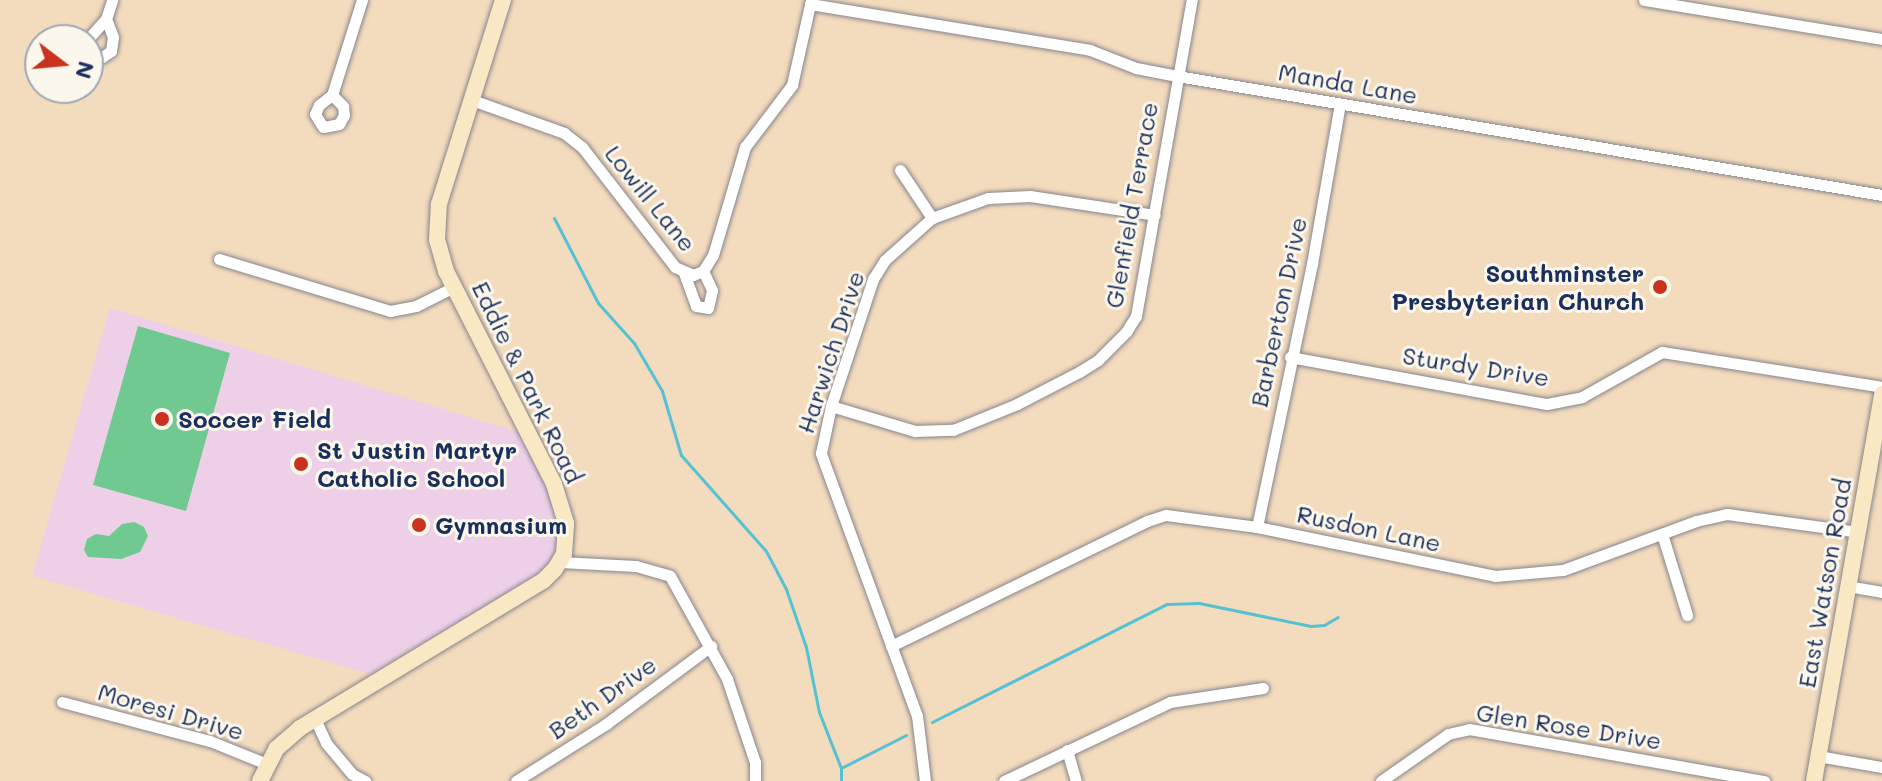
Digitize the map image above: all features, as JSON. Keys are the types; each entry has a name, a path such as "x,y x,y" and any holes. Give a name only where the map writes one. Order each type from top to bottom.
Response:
{"street":[{"path":"101,24 112,0"},
{"path":"332,95 362,0"},
{"name":"Eddie & Park Road","path":"503,0 437,215 437,240 454,287 554,484 566,523 566,545 560,562"},
{"name":"Glenfield Terrace","path":"831,406 915,431 953,430 1017,404 1079,372 1112,347 1136,316 1192,0"},
{"path":"1644,0 1882,39"},
{"name":"Lowill Lane","path":"472,100 564,133 582,147 675,267 684,273 703,271 713,255 745,147 792,85 811,2"},
{"name":"Manda Lane","path":"811,2 1090,50 1136,68 1177,76 1882,195"},
{"path":"104,56 111,51 113,37 106,19"},
{"name":"Barberton Drive","path":"1257,527 1290,357 1312,264 1340,104"},
{"path":"900,170 932,218"},
{"name":"Harwich Drive","path":"925,781 917,716 821,453 831,406 873,279 885,260 932,218 960,206 1009,196 1155,215"},
{"path":"219,259 390,311 416,306 454,287"},
{"path":"684,273 696,306 708,308 712,290 703,271"},
{"name":"Sturdy Drive","path":"1290,357 1547,404 1582,397 1662,352 1882,387"},
{"name":"East Watson Road","path":"1814,781 1879,427 1882,394"},
{"name":"Rusdon Lane","path":"891,646 1147,521 1166,515 1257,527 1495,576 1563,570 1727,514 1858,532"},
{"path":"1662,534 1687,615"},
{"path":"260,781 267,764 284,741 529,589 550,575 560,562 636,566 670,576 727,679 755,762 755,781"},
{"path":"1848,586 1882,592"},
{"name":"Beth Drive","path":"516,781 606,724 711,646"},
{"path":"1004,781 1170,702 1263,688"},
{"name":"Moresi Drive","path":"62,702 210,741 267,764"},
{"path":"315,719 326,743 352,774 365,781"},
{"name":"Glen Rose Drive","path":"1381,781 1448,734 1469,729 1764,781"},
{"path":"1067,750 1076,781"},
{"path":"1818,756 1882,767"}],"shaded area":[{"name":"St Justin Martyr Catholic School","path":"110,308 522,433 552,495 560,547 546,571 370,674 32,576"}],"green space":[{"name":"Soccer Field","path":"138,326 230,353 186,511 93,485"},
{"path":"134,522 144,527 148,536 140,552 121,559 88,557 84,550 87,539 96,534 109,536 122,524"}],"waterway":[{"path":"554,218 598,303 634,343 662,391 681,455 766,551 786,589 806,647 819,712 841,768 841,781"},
{"path":"932,722 1167,604 1199,603 1311,626 1324,625 1338,617"},
{"path":"841,768 906,735"}],"place":[{"name":"Southminster Presbyterian Church","path":"1660,287"},
{"name":"Soccer Field","path":"162,419"},
{"name":"St Justin Martyr Catholic School","path":"301,464"},
{"name":"Gymnasium","path":"419,525"}]}
